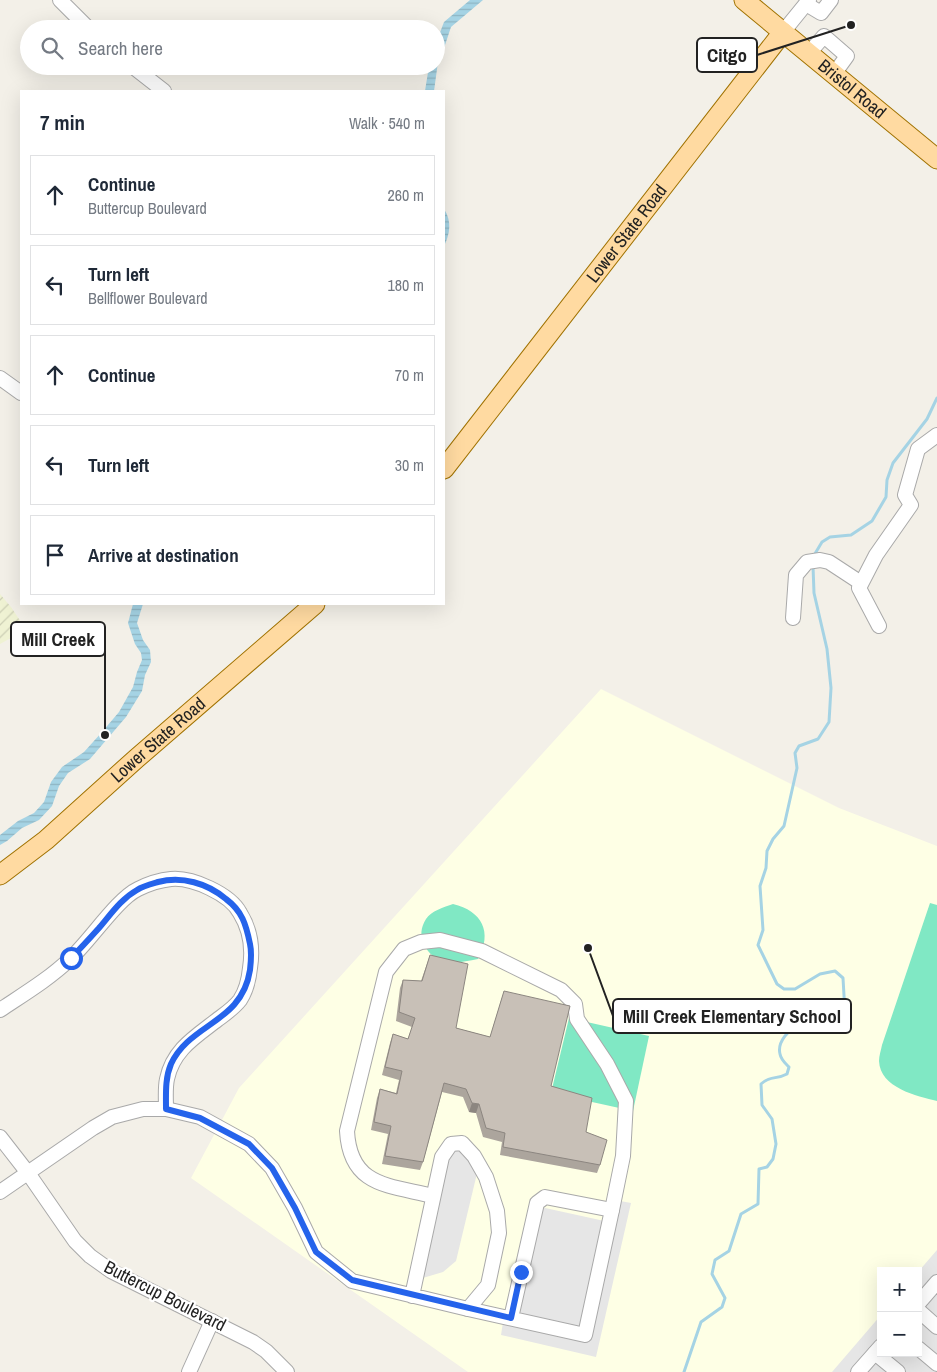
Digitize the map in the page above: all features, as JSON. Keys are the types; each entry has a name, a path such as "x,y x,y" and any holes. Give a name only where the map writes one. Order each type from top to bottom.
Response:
{"main road":[{"name":"Bristol Road","path":"744,0 937,159"},
{"name":"Lower State Road","path":"445,468 783,32"},
{"name":"Lower State Road","path":"0,874 46,840 313,605"}],"street":[{"path":"60,0 80,20"},
{"path":"831,0 821,12 824,36 847,56 834,74"},
{"path":"807,2 821,12"},
{"name":"Lower State Road","path":"783,32 807,2"},
{"path":"809,53 824,36"},
{"path":"144,75 163,90"},
{"path":"0,378 20,391"},
{"path":"879,626 859,588 876,555 911,505 906,495 918,449 937,435"},
{"path":"793,618 796,575 814,561 829,562 861,583"},
{"path":"0,1010 49,977 71,958 123,900 138,889 171,879 189,881 208,888 225,898 240,911 247,929 252,954 249,978 240,999 227,1012 182,1047 172,1063 166,1080 166,1109"},
{"path":"0,1192 112,1117 143,1109 166,1109 200,1118 249,1144 272,1168 295,1208 316,1252 352,1280 412,1296 586,1335 623,1156 626,1101 607,1064 578,1019 574,1004 561,990 482,951 440,940 421,942 404,948 386,972 347,1131 348,1147 357,1167 373,1181 433,1196"},
{"name":"Buttercup Boulevard","path":"0,1137 28,1173 68,1233 90,1256 111,1271 253,1342 266,1350 286,1372"},
{"path":"412,1296 442,1157 451,1144 462,1144 474,1156 486,1177 497,1211 499,1233 488,1285 468,1308"},
{"path":"511,1318 537,1203 545,1197 612,1210"},
{"path":"922,1300 936,1284"},
{"path":"920,1312 937,1327"},
{"path":"188,1372 212,1321"},
{"path":"858,1372 877,1351"},
{"path":"922,1351 937,1364"},
{"path":"884,1357 898,1372"}],"shaded area":[{"path":"0,594 29,634 9,639 0,644"},
{"path":"601,689 839,808 937,846 937,1372 468,1372 191,1178 239,1088"},
{"path":"462,1143 479,1165 456,1261 443,1272 416,1280 442,1157"},
{"path":"615,1200 631,1203 596,1357 501,1335 504,1316 536,1206 609,1222"},
{"path":"937,1250 937,1372 832,1372 877,1320 877,1357 922,1357 922,1267"}],"green space":[{"path":"930,903 937,905 937,1101 910,1093 893,1084 881,1070 879,1061 882,1045"},
{"path":"453,904 471,912 478,917 482,924 484,940 478,959 456,963 442,961 431,954 424,944 421,932 428,916"},
{"path":"569,1018 649,1036 633,1111 551,1093"}],"water":[{"path":"470,0 483,0 451,27 445,45 445,21"},
{"path":"428,75 436,75 434,90 425,90"},
{"path":"445,211 448,218 448,237 445,244"},
{"path":"133,605 143,605 137,623 143,640 150,650 151,662 145,675 142,691 126,717 90,759 68,773 59,786 52,806 39,820 22,828 0,845 0,835 18,821 34,813 44,802 51,782 62,767 84,752 119,712 133,687 142,660 141,653 135,644 128,623"}],"building":[{"path":"430,955 468,964 456,1028 490,1037 504,991 570,1006 551,1086 592,1098 586,1132 607,1140 600,1165 503,1147 505,1133 486,1128 479,1104 472,1103 466,1089 444,1083 423,1162 385,1156 391,1126 374,1122 380,1089 397,1094 402,1071 385,1067 393,1034 408,1039 415,1018 399,1012 403,980 422,981"}],"waterway":[{"path":"813,557 822,542 830,537 851,535 872,521 886,497 887,480 893,463 927,419 937,398"},
{"path":"684,1372 701,1322 722,1307 725,1298 712,1274 715,1260 729,1251 741,1214 758,1204 759,1169 767,1167 773,1159 776,1144 772,1119 762,1105 761,1084 768,1079 787,1074 789,1067 781,1058 780,1045 788,1032 801,1025 841,1022 845,1013 843,978 835,971 820,974 795,989 784,989 777,984 758,945 763,930 760,886 766,868 767,851 773,839 784,826 797,768 795,753 799,746 818,739 829,722 831,688 827,649 814,593 813,566"}],"place":[{"name":"Citgo","path":"851,25"},
{"name":"Mill Creek","path":"105,735"},
{"name":"Mill Creek Elementary School","path":"588,948"}],"route":[{"path":"71,958 123,900 138,889 171,879 189,881 208,888 225,898 240,911 247,929 252,954 249,978 240,999 227,1012 182,1047 172,1063 166,1080 166,1109 200,1118 249,1144 272,1168 295,1208 316,1252 352,1280 511,1318 521,1272"}]}
